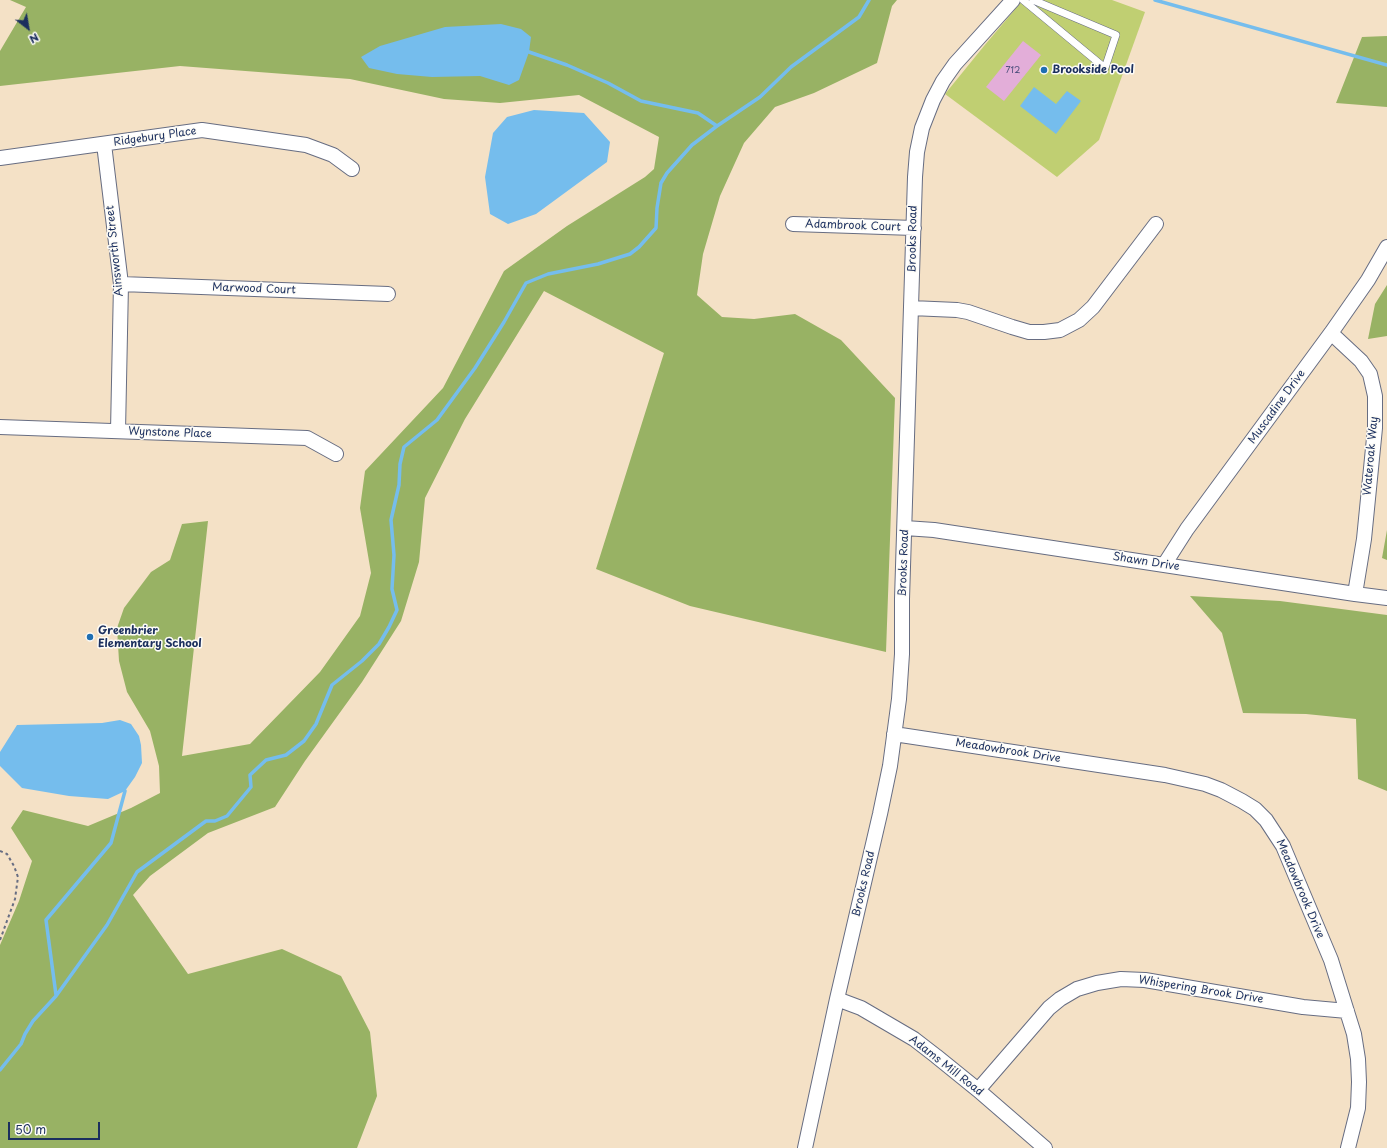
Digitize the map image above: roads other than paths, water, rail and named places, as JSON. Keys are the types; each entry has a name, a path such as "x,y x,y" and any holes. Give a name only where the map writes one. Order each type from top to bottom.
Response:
{"street":[{"name":"Brooks Road","path":"805,1148 837,999 880,814 894,734 902,654 915,177 917,152 922,128 933,100 943,81 955,64 1025,1"},
{"name":"Ridgebury Place","path":"0,158 202,130 306,145 333,155 352,169"},
{"name":"Ainsworth Street","path":"104,144 121,284 118,431"},
{"name":"Adambrook Court","path":"793,224 914,228"},
{"path":"912,308 957,310 968,312 984,316 1012,328 1029,332 1060,330 1079,320 1093,307 1156,224"},
{"name":"Muscadine Drive","path":"1164,565 1187,529 1331,333 1368,280 1387,246"},
{"name":"Marwood Court","path":"121,284 388,294"},
{"name":"Wateroak Way","path":"1331,333 1361,361 1370,374 1375,396 1375,428 1364,539 1356,594"},
{"name":"Wynstone Place","path":"0,427 307,438 336,454"},
{"name":"Shawn Drive","path":"905,528 934,530 1387,598"},
{"name":"Meadowbrook Drive","path":"894,734 1165,775 1205,784 1221,790 1255,809 1266,820 1283,846 1331,960 1354,1034 1358,1058 1358,1108 1348,1148"},
{"name":"Whispering Brook Drive","path":"978,1090 1049,1008 1060,999 1077,989 1097,983 1121,979 1145,980 1303,1007 1347,1011"},
{"name":"Adams Mill Road","path":"837,999 861,1008 914,1039 978,1090 1045,1148"}],"lane":[{"path":"1025,1 1116,35 1105,68 1025,1"}],"water":[{"path":"501,24 521,29 531,37 529,52 519,80 509,85 480,76 432,77 397,74 369,68 361,57 380,46 445,27"},
{"path":"1034,87 1056,104 1067,91 1081,101 1056,134 1020,106"},
{"path":"534,110 584,113 610,142 607,162 536,214 508,224 490,214 485,177 493,133 507,117"},
{"path":"120,720 131,724 139,736 142,763 135,777 125,791 108,799 69,796 22,788 0,766 0,752 17,725 102,723"}],"waterway":[{"path":"0,1070 21,1044 33,1021 56,996 107,925 137,872 206,821 215,821 227,816 251,787 250,775 266,760 286,755 304,741 316,724 332,685 362,661 379,644 397,610 392,589 394,555 391,520 399,485 400,464 404,447 437,420 475,368 504,322 526,283 548,274 598,264 630,254 639,247 656,228 657,208 661,183 667,173 692,145 760,97 791,67 859,17 869,0"},
{"path":"1155,0 1387,65"},
{"path":"529,52 567,65 608,83 641,101 698,113 717,126"},
{"path":"56,995 46,920 111,843 125,791"}],"place":[{"name":"Brookside Pool","path":"1044,70"},
{"name":"Greenbrier Elementary School","path":"90,637"}]}
